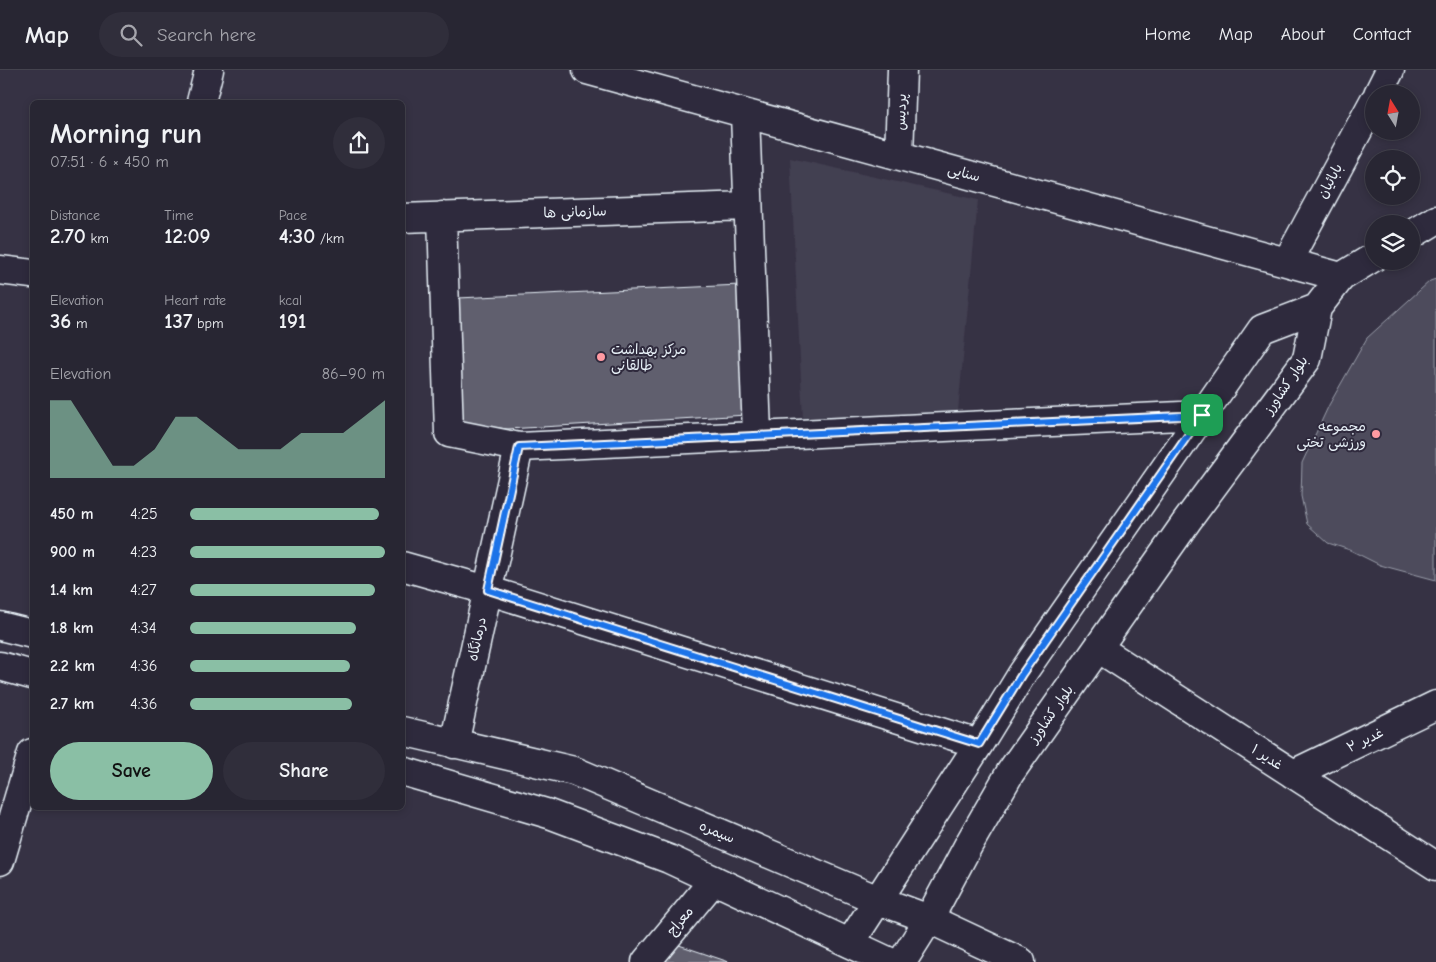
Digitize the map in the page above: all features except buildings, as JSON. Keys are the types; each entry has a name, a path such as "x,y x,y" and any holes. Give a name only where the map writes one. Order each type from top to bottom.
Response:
{"street":[{"path":"202,100 209,70"},
{"name":"سنایی","path":"587,70 1340,277"},
{"name":"پردیس","path":"899,155 902,70"},
{"path":"1382,85 1390,70"},
{"path":"744,114 757,434"},
{"name":"بابائیان","path":"1287,262 1365,118"},
{"name":"سازمانی ها","path":"405,218 748,206"},
{"path":"442,216 449,434 519,447 757,434 1202,415"},
{"path":"1420,230 1436,220"},
{"path":"850,943 1022,674 1262,329 1318,308 1340,277 1365,262"},
{"path":"0,270 30,274"},
{"name":"بلوار کشاورز","path":"902,962 930,919 969,844 1010,772 1187,521 1307,359 1318,308"},
{"name":"درمانگاه","path":"454,744 519,447"},
{"path":"405,567 488,590 979,744"},
{"path":"0,626 30,634"},
{"name":"غدیر ۱","path":"1098,648 1436,866"},
{"path":"0,666 30,674"},
{"name":"غدیر ۲","path":"1293,774 1436,706"},
{"name":"سیمره","path":"405,732 574,771 878,900 930,919 1021,962"},
{"path":"0,861 30,760"},
{"path":"405,772 549,814 669,859 890,962"},
{"name":"معراج","path":"646,962 714,880"}],"shaded area":[{"path":"790,158 978,200 958,411 803,419"},
{"name":"مجموعه ورزشی تختی","path":"1436,279 1436,580 1380,565 1350,550 1328,543 1307,524 1301,496 1302,463 1329,405 1367,338 1430,281"}],"place":[{"name":"مرکز بهداشت طالقانی","path":"601,357"},
{"name":"مجموعه ورزشی تختی","path":"1376,434"}],"route":[{"path":"1202,415 1022,674 979,744 488,590 519,447 757,434 1202,415"}]}
